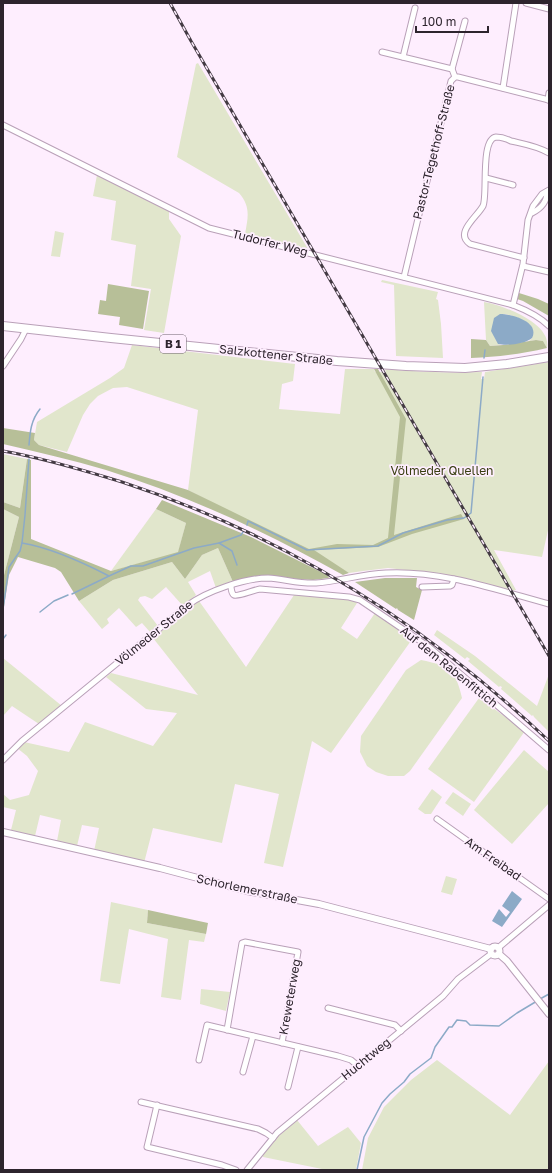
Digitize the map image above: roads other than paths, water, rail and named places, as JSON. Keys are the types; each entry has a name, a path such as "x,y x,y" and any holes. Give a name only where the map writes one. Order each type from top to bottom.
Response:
{"main road":[{"name":"Salzkottener Straße","path":"3,326 337,361 406,366 446,368 471,367 507,364 549,357"}],"street":[{"path":"503,88 516,3"},
{"path":"526,3 549,9"},
{"path":"403,57 415,8"},
{"path":"455,77 452,69 465,21"},
{"path":"382,52 452,69"},
{"name":"Pastor-Tegethoff-Straße","path":"404,277 450,81 455,77 549,100"},
{"path":"549,93 549,100"},
{"name":"Tudorfer Weg","path":"3,125 210,228 513,304 529,311 549,326"},
{"path":"524,258 470,244 464,238 464,234 467,226 484,204 486,178 485,167 488,146 492,139 495,137 535,147 549,153"},
{"path":"486,178 512,185"},
{"path":"513,304 523,266 528,220 532,213 533,206 542,194 548,191"},
{"path":"523,266 549,272"},
{"path":"3,366 26,329"},
{"name":"Völmeder Straße","path":"3,760 22,741 188,605 203,596 231,586 256,579 270,578 316,583 386,573 431,575 454,579 549,604"},
{"path":"422,587 450,586 452,585 454,579"},
{"name":"Auf dem Rabenfittich","path":"231,586 235,596 251,590 260,589 349,597 360,600 429,647 549,750"},
{"name":"Am Freibad","path":"437,819 549,899"},
{"name":"Schorlemerstraße","path":"3,832 160,868 247,891 319,904 491,952 495,956 498,951"},
{"path":"549,905 498,951 549,1014"},
{"name":"Kreweterweg","path":"227,1030 242,943 245,942 298,952 282,1043"},
{"name":"Huchtweg","path":"247,1170 273,1138 443,996 458,979 491,952"},
{"path":"328,1008 395,1024 401,1030"},
{"path":"198,1060 207,1025 351,1060 358,1066"},
{"path":"243,1072 253,1036"},
{"path":"288,1087 298,1047"},
{"path":"141,1102 258,1130 273,1138"},
{"path":"157,1105 147,1147 222,1165 236,1170"}],"water":[{"path":"500,314 518,317 529,323 533,332 532,338 525,342 516,344 498,344 491,331 494,318"},
{"path":"512,891 522,899 502,927 492,921 499,909 506,917 510,912 502,906"}],"waterway":[{"path":"484,358 485,350"},
{"path":"247,525 248,521 307,550 378,546 403,533 447,520 464,518 471,513 483,377"},
{"path":"29,445 33,422 40,409"},
{"path":"3,609 9,567 20,551 22,543 29,459"},
{"path":"22,543 44,548 67,556 109,576 131,566 143,566 194,548 219,543 241,535 243,532"},
{"path":"219,543 232,551 237,565"},
{"path":"72,594 109,576"},
{"path":"40,612 54,601 68,595"},
{"path":"3,639 6,635"},
{"path":"540,999 549,994"},
{"path":"357,1170 364,1137 382,1103 404,1082 410,1074 431,1058 435,1047 449,1027 452,1027 457,1020 466,1021 470,1025 499,1026 537,1001"}],"railway":[{"path":"170,3 549,656"},
{"path":"3,451 48,461 122,482 182,504 240,528 296,556 403,622 502,698 549,741"}],"park label":[{"name":"Völmeder Quellen","path":"442,471"}]}
